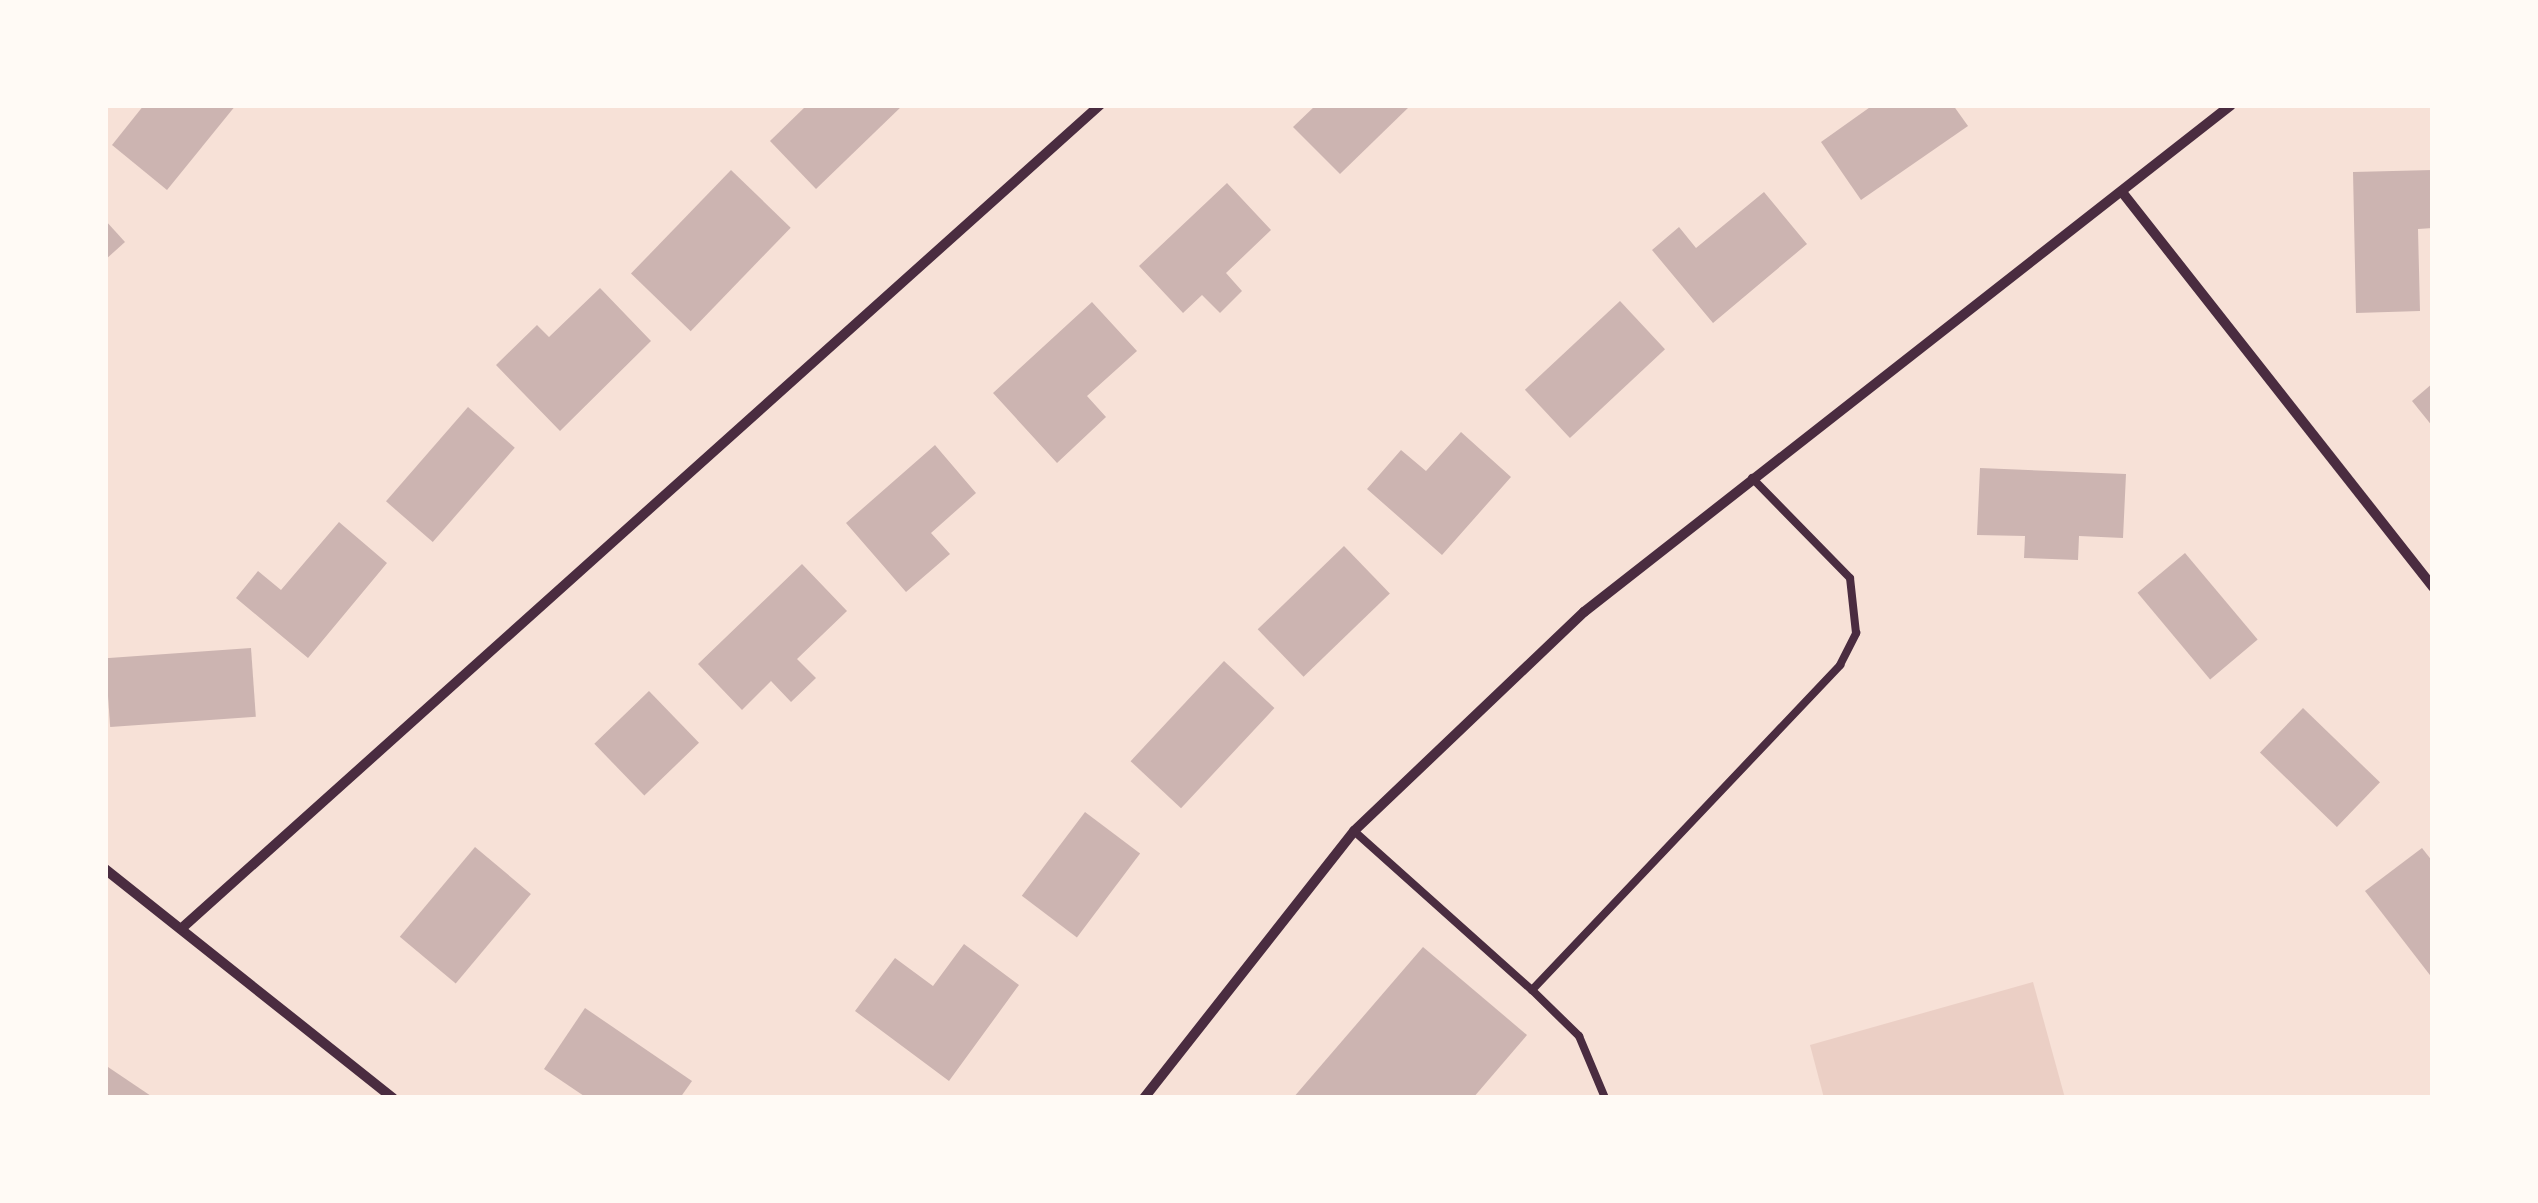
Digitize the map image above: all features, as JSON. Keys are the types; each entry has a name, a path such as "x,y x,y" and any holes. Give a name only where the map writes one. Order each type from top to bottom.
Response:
{"street":[{"path":"182,928 1100,105"},
{"path":"1144,1098 1354,831 1584,612 2231,105"},
{"path":"2122,192 2433,587"},
{"path":"105,870 392,1098"}],"lane":[{"path":"1532,990 1840,665 1856,633 1850,578 1752,478"},
{"path":"1354,831 1579,1036 1605,1098"}],"shaded area":[{"path":"2033,982 2065,1098 1824,1098 1810,1045"}],"building":[{"path":"144,105 236,105 167,190 112,145"},
{"path":"807,105 903,105 816,189 770,141"},
{"path":"1316,105 1411,105 1340,174 1293,127"},
{"path":"1873,105 1953,105 1968,126 1861,200 1821,142"},
{"path":"731,170 791,228 691,331 631,274"},
{"path":"2433,170 2433,228 2418,229 2420,311 2356,313 2353,172"},
{"path":"1227,183 1271,230 1226,273 1242,291 1220,313 1202,295 1183,313 1139,266"},
{"path":"1764,192 1807,244 1713,323 1652,250 1679,227 1696,248"},
{"path":"105,220 125,242 105,260"},
{"path":"600,288 651,341 560,431 496,365 537,325 549,337"},
{"path":"1620,301 1665,349 1570,438 1525,390"},
{"path":"1092,302 1137,351 1087,396 1106,417 1057,463 993,393"},
{"path":"2433,383 2433,427 2412,401"},
{"path":"468,407 515,448 433,542 386,501"},
{"path":"1461,432 1511,477 1442,555 1367,489 1401,450 1426,471"},
{"path":"935,445 976,493 931,533 950,554 906,592 846,523"},
{"path":"1980,468 2126,474 2123,538 2079,536 2078,560 2024,558 2025,536 1977,535"},
{"path":"339,522 387,563 308,658 236,598 258,571 281,590"},
{"path":"1344,546 1390,593 1304,677 1258,629"},
{"path":"2185,553 2258,640 2210,679 2138,593"},
{"path":"802,564 847,611 797,659 816,678 791,702 771,681 742,710 698,664"},
{"path":"251,648 256,717 110,727 105,658"},
{"path":"1224,661 1274,708 1181,808 1131,761"},
{"path":"649,691 699,743 644,796 594,744"},
{"path":"2303,708 2380,782 2337,827 2260,753"},
{"path":"1085,812 1140,854 1077,937 1022,896"},
{"path":"475,847 531,894 456,984 400,937"},
{"path":"2422,848 2433,862 2433,979 2365,891"},
{"path":"964,944 1019,985 949,1081 855,1011 895,958 933,986"},
{"path":"1423,947 1527,1035 1473,1098 1293,1098"},
{"path":"585,1008 692,1081 680,1098 587,1098 544,1069"},
{"path":"105,1065 154,1098 105,1098"}]}
